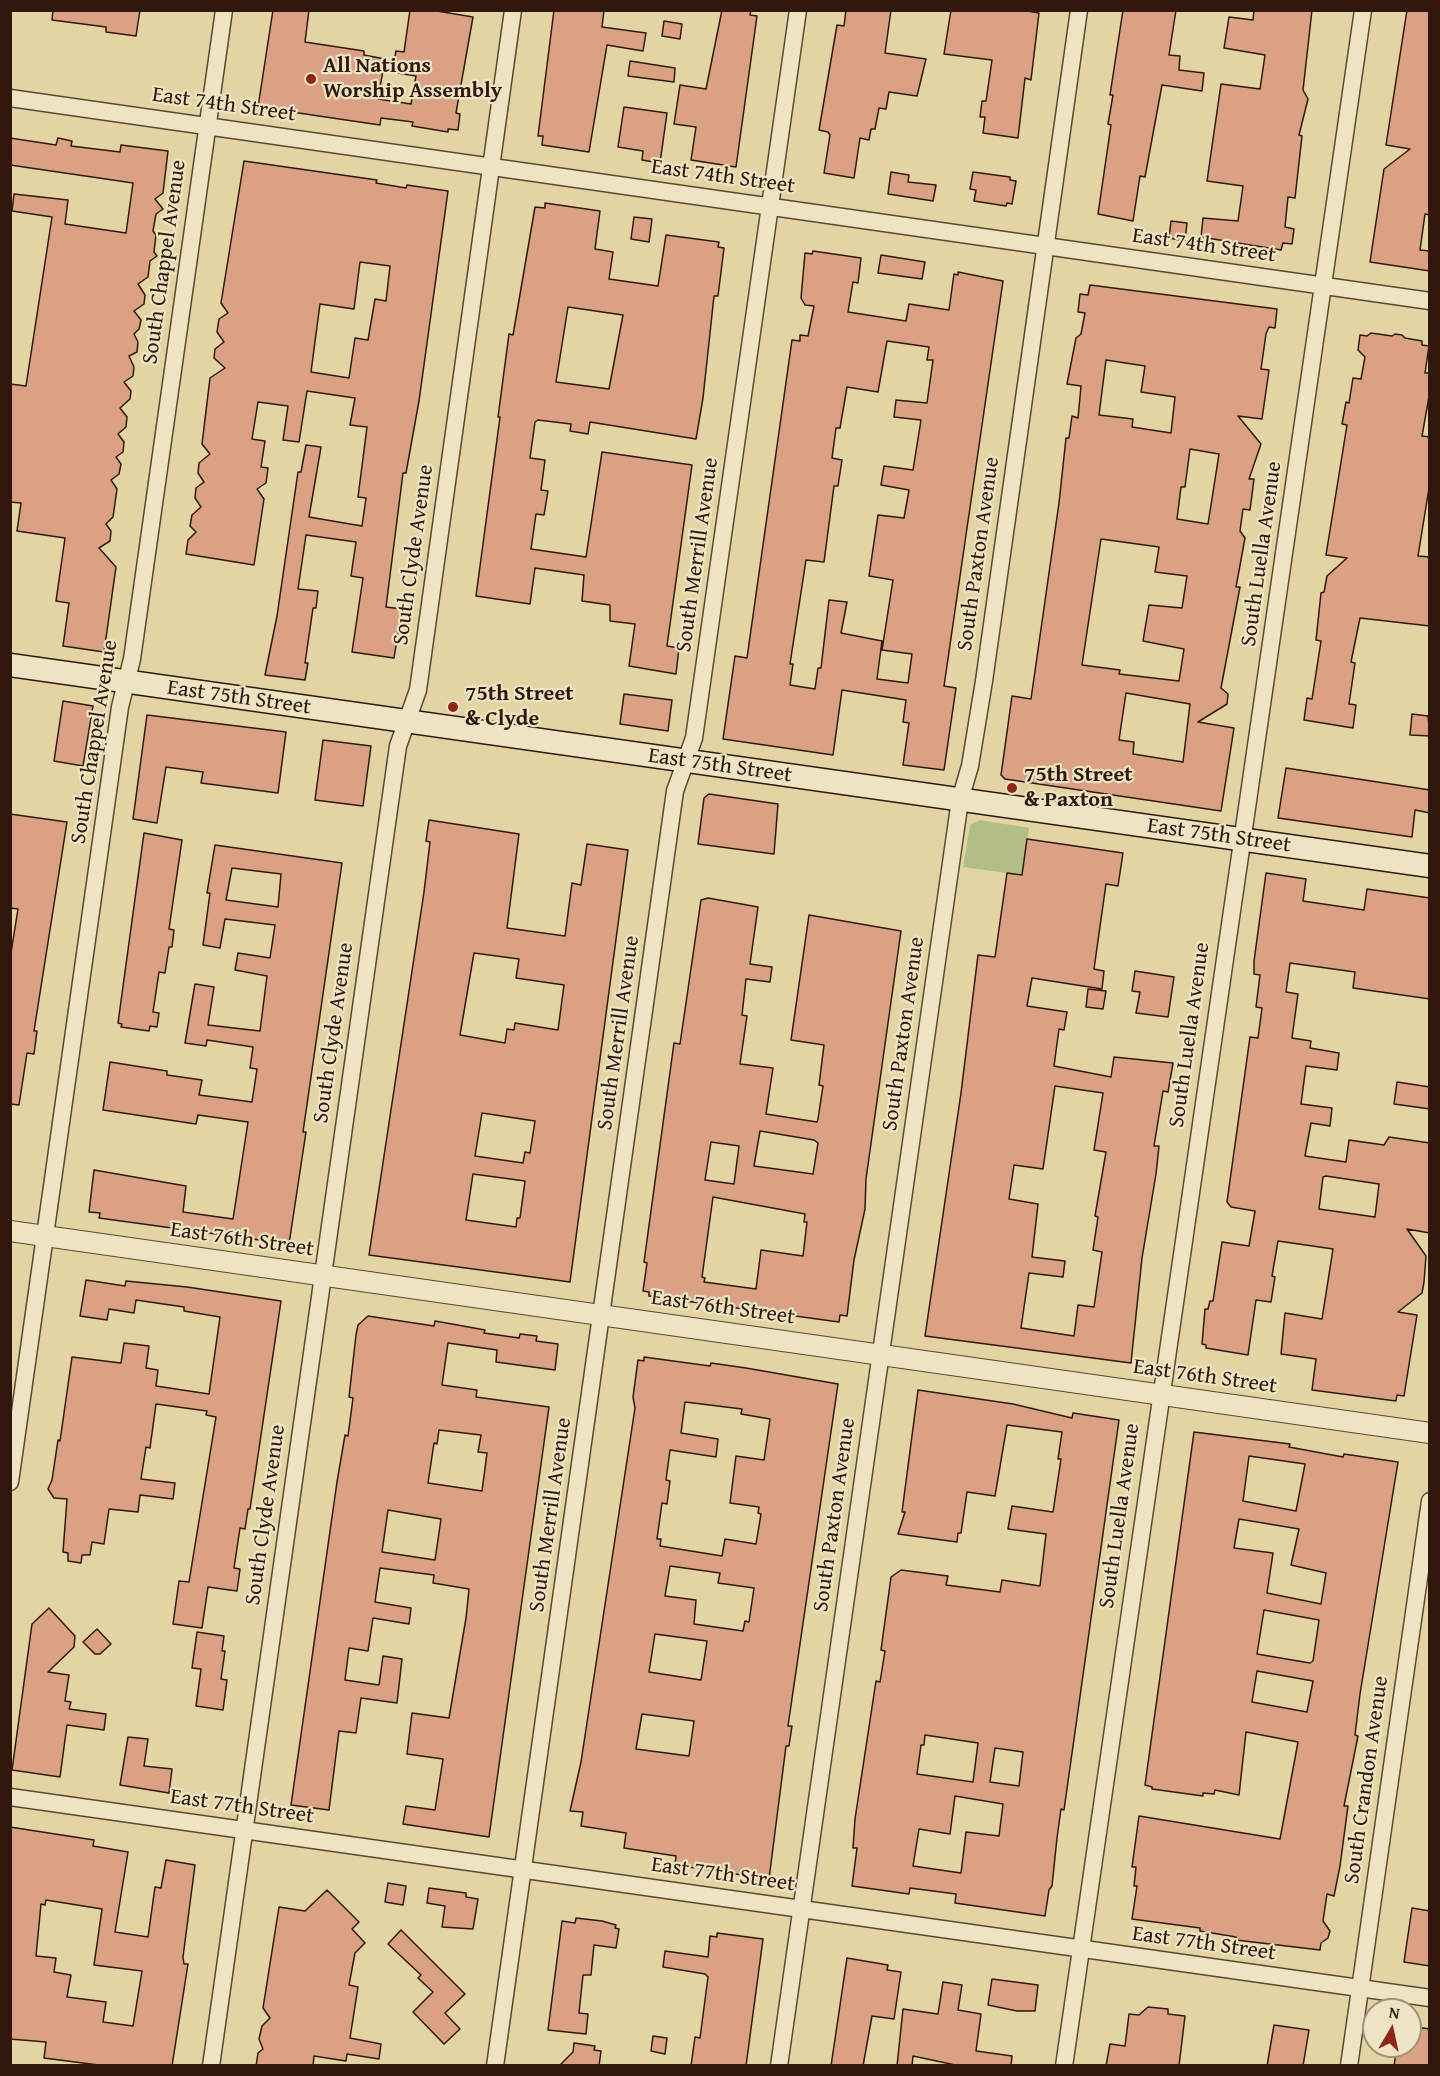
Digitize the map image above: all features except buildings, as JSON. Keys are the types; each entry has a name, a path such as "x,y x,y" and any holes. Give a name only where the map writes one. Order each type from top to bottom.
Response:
{"main road":[{"name":"East 75th Street","path":"10,665 1430,866"}],"street":[{"name":"South Chappel Avenue","path":"10,1482 120,707 132,659 224,10"},
{"name":"South Clyde Avenue","path":"210,2066 396,758 406,721 418,690 513,10"},
{"name":"South Merrill Avenue","path":"495,2066 675,791 694,738 798,10"},
{"name":"South Paxton Avenue","path":"779,2066 960,800 970,766 984,681 1079,10"},
{"name":"South Luella Avenue","path":"1064,2066 1240,840 1250,796 1363,10"},
{"name":"East 74th Street","path":"10,98 1430,301"},
{"name":"East 76th Street","path":"10,1231 1430,1433"},
{"name":"South Crandon Avenue","path":"1349,2066 1430,1501"},
{"name":"East 77th Street","path":"10,1797 1430,1998"}],"green space":[{"path":"980,820 1029,828 1022,875 963,867 970,825"}],"place":[{"name":"All Nations Worship Assembly","path":"311,79"},
{"name":"75th Street & Clyde","path":"453,707"},
{"name":"75th Street & Paxton","path":"1012,788"}]}
